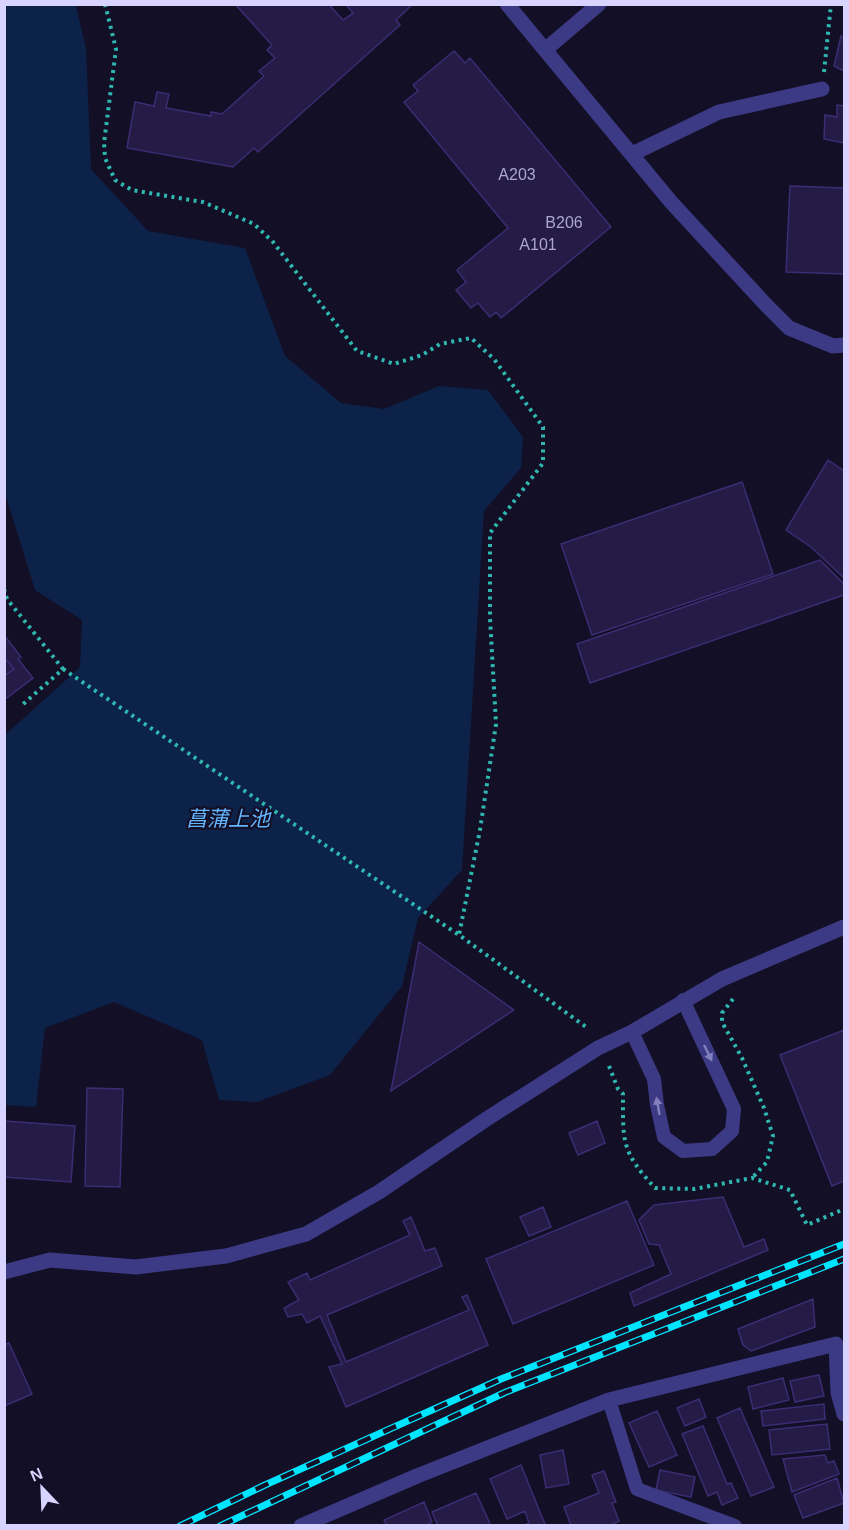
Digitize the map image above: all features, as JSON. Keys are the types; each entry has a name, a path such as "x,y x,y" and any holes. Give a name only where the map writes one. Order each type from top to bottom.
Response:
{"street":[{"path":"507,4 671,202 789,328 833,346 844,345"},
{"path":"545,50 599,4"},
{"path":"632,154 719,112 822,89"},
{"path":"4,1272 50,1260 136,1267 226,1256 306,1234 379,1192 598,1047 632,1032 722,979 844,927"},
{"path":"301,1526 417,1476 609,1400 840,1342 838,1393 844,1414"}],"lane":[{"path":"632,1032 654,1079 664,1137 683,1151 712,1149 732,1131 734,1109 683,1000"},
{"path":"609,1400 637,1490 735,1526"}],"path":[{"path":"105,4 116,49 104,143 105,158 115,180 132,190 203,202 254,224 273,242 357,351 394,364 422,355 440,344 471,338 494,359 543,427 543,463 490,533 490,618 496,724 480,830 459,935"},
{"path":"822,89 831,4"},
{"path":"4,589 7,599 63,669 459,935 586,1027"},
{"path":"21,706 63,669"},
{"path":"733,999 722,1013 722,1022 742,1058 764,1108 773,1136 767,1162 752,1178"},
{"path":"807,1225 844,1209"}],"water":[{"name":"菖蒲上池","path":"5,4 76,5 86,49 91,169 148,231 245,248 285,356 341,403 384,409 439,386 488,390 523,437 521,468 484,511 462,870 418,918 402,986 330,1075 257,1102 219,1100 202,1040 114,1002 45,1028 36,1107 5,1105 5,735 80,667 82,620 35,590 5,493"}],"building":[{"path":"235,4 334,4 331,7 343,20 353,13 347,6 349,4 413,4 396,20 400,25 258,152 254,148 233,167 127,148 135,102 154,106 157,92 169,94 166,108 211,116 211,112 222,114 264,76 259,71 275,58 267,50 272,45"},
{"path":"841,36 844,38 844,71 834,66"},
{"path":"454,51 465,63 470,58 611,227 501,318 496,312 490,317 478,303 471,308 456,290 466,282 457,270 508,228 404,102 418,91 413,85"},
{"path":"837,105 844,106 844,143 824,139 825,115 837,117"},
{"path":"790,186 844,188 844,274 786,272"},
{"path":"828,460 844,471 844,578 811,547 786,530"},
{"path":"742,482 773,574 592,635 561,544"},
{"path":"820,560 844,584 844,595 590,683 577,644"},
{"path":"4,635 21,657 18,659 33,678 4,700 4,676 14,669 4,657"},
{"path":"4,657 14,669 4,676"},
{"path":"419,942 514,1010 391,1091"},
{"path":"844,1030 844,1181 832,1186 780,1055"},
{"path":"87,1088 123,1089 120,1187 85,1186"},
{"path":"4,1121 75,1126 71,1182 4,1177"},
{"path":"597,1121 605,1143 578,1155 569,1133"},
{"path":"723,1197 744,1247 764,1239 768,1250 634,1306 630,1293 671,1274 659,1245 649,1244 639,1220 654,1205"},
{"path":"627,1201 654,1265 513,1324 486,1259"},
{"path":"543,1207 551,1227 529,1236 520,1217"},
{"path":"411,1217 425,1251 435,1248 442,1266 327,1315 346,1362 469,1310 462,1297 467,1295 488,1345 346,1407 329,1367 342,1364 320,1316 307,1323 302,1314 288,1317 284,1308 299,1300 288,1282 307,1273 310,1280 410,1235 403,1221"},
{"path":"813,1299 815,1327 751,1351 743,1345 738,1329"},
{"path":"9,1343 32,1394 4,1406 4,1345"},
{"path":"819,1375 824,1396 795,1402 790,1381"},
{"path":"783,1378 789,1400 753,1409 748,1387"},
{"path":"699,1399 706,1417 685,1426 677,1408"},
{"path":"824,1404 825,1419 763,1426 761,1411"},
{"path":"740,1408 774,1487 751,1496 717,1418"},
{"path":"657,1411 677,1455 649,1467 629,1423"},
{"path":"827,1424 830,1449 772,1455 769,1430"},
{"path":"703,1426 727,1484 731,1483 738,1498 722,1505 717,1492 708,1496 682,1434"},
{"path":"563,1450 569,1484 546,1488 540,1455"},
{"path":"825,1455 828,1463 834,1461 839,1474 792,1492 783,1459"},
{"path":"521,1465 546,1526 522,1526 529,1523 525,1511 507,1519 490,1479"},
{"path":"660,1470 695,1477 691,1497 656,1490"},
{"path":"604,1471 616,1502 612,1503 619,1521 608,1526 571,1526 564,1507 599,1493 592,1475"},
{"path":"837,1478 844,1503 803,1518 794,1495"},
{"path":"476,1493 491,1526 438,1526 432,1512"},
{"path":"424,1502 432,1522 424,1526 387,1526 384,1520"}],"railway":[{"path":"180,1526 265,1485 501,1379 844,1244"},
{"path":"220,1526 506,1392 844,1259"}]}
